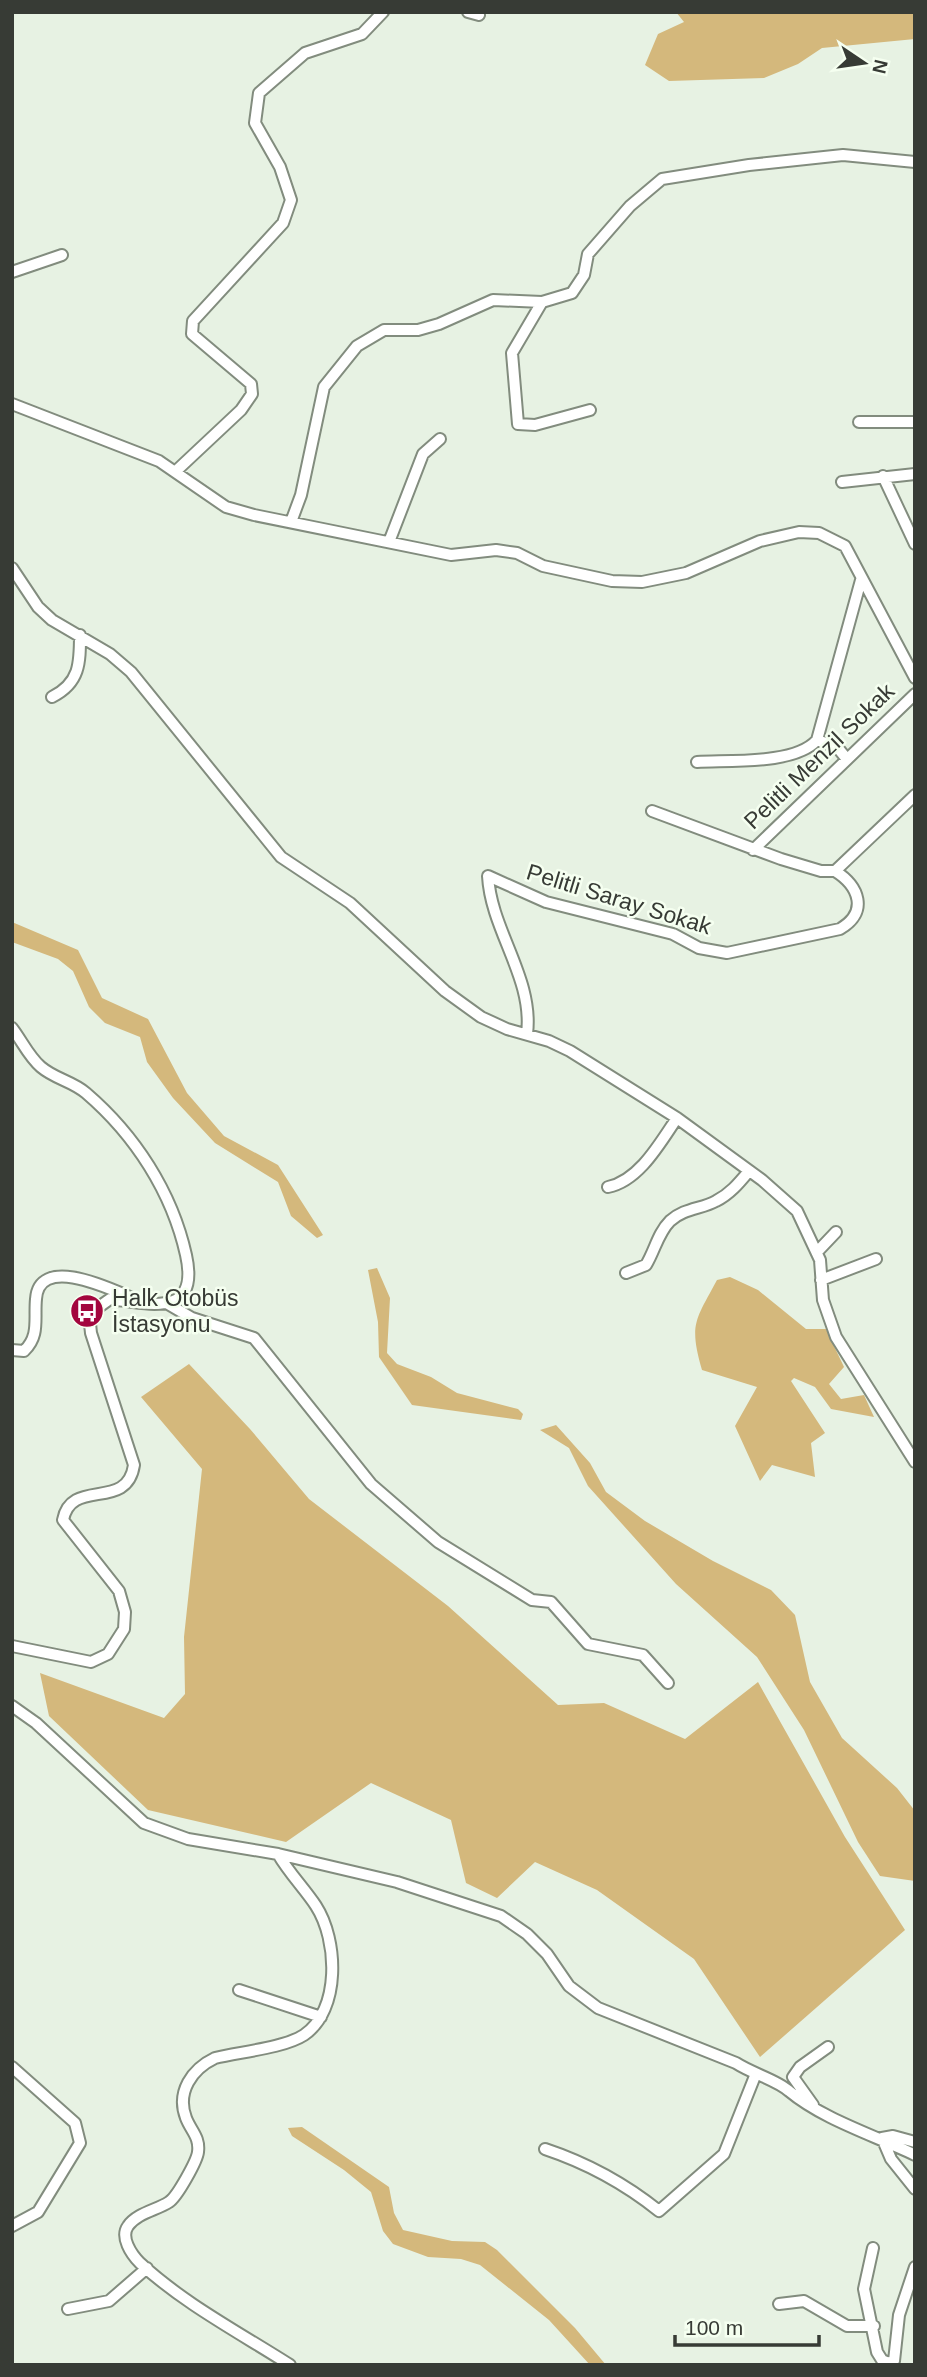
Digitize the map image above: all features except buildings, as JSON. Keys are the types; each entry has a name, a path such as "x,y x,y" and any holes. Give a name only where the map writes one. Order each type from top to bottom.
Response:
{"street":[{"path":"176,471 241,410 253,394 251,384 192,334 193,321 283,223 291,200 280,167 255,123 259,93 305,53 362,34 383,12"},
{"path":"290,522 301,495 324,387 358,346 384,330 418,330 439,324 493,300 542,302 572,293 584,275 588,254 630,206 662,179 749,165 843,155 915,162"},
{"path":"12,272 62,255"},
{"path":"542,302 512,353 518,424 535,425 590,410"},
{"path":"12,404 119,444 176,471 226,507 451,555 496,550 517,553 542,566 612,581 642,582 686,573 760,541 799,532 819,533 845,546 915,678"},
{"path":"859,422 915,422"},
{"path":"390,542 423,454 440,439"},
{"path":"842,482 915,474"},
{"path":"883,476 915,544"},
{"path":"12,568 38,607 52,620 110,654 150,693 281,858 350,903 445,991 473,1012 507,1029 570,1051 677,1118 749,1171 797,1211 817,1252 828,1318 845,1356 915,1462"},
{"path":"697,762 773,758 802,751 817,740 861,580"},
{"path":"52,697 66,690 75,679 80,635"},
{"name":"Pelitli Menzil Sokak","path":"753,850 915,694"},
{"path":"817,740 837,747 846,758"},
{"path":"652,811 753,850 821,871 835,871 915,795"},
{"name":"Pelitli Saray Sokak","path":"527,1034 530,1012 491,897 488,876 546,902 673,934 699,947 727,953 765,948 840,929 849,923 859,905 856,890 835,871"},
{"path":"12,1028 39,1066 51,1074 68,1079 105,1111 159,1180 181,1232 189,1280 181,1296 168,1304 150,1306 110,1299 89,1314 91,1333 134,1465 132,1478 127,1484 114,1493 91,1494 73,1501 65,1509 62,1520 119,1591 125,1612 124,1629 108,1654 91,1662 12,1646"},
{"path":"608,1187 620,1185 644,1164 677,1118"},
{"path":"626,1273 646,1265 659,1236 671,1220 690,1209 714,1203 733,1190 749,1171"},
{"path":"817,1252 836,1232"},
{"path":"821,1280 876,1259"},
{"path":"12,1350 24,1351 31,1344 36,1335 35,1295 45,1282 60,1276 87,1280 150,1306"},
{"path":"168,1304 192,1318 254,1338 370,1484 438,1542 532,1600 551,1602 587,1644 643,1655 668,1683"},
{"path":"12,1706 36,1723 144,1823 188,1839 278,1854 397,1882 502,1916 527,1934 547,1954 569,1986 598,2008 736,2063 855,2130 881,2138 915,2155"},
{"path":"278,1854 296,1883 317,1908 333,1960 329,1996 321,2017 303,2035 215,2058 202,2064 189,2077 183,2101 186,2118 199,2141 198,2156 172,2200 129,2224 125,2234 128,2248 147,2268 197,2305 290,2365"},
{"path":"239,1990 321,2017"},
{"path":"814,2108 793,2077 800,2067 828,2047"},
{"path":"12,2067 75,2123 80,2143 38,2212 12,2226"},
{"path":"545,2149 573,2158 632,2189 659,2211 724,2154 755,2076"},
{"path":"881,2138 893,2136 915,2141"},
{"path":"881,2138 891,2159 915,2189"},
{"path":"873,2248 864,2289 874,2326 877,2353 882,2360 894,2361 899,2315 915,2267"},
{"path":"68,2309 109,2301 147,2268"},
{"path":"779,2304 804,2301 847,2326 874,2326"}],"shaded area":[{"path":"676,12 915,12 915,39 822,48 798,64 764,78 669,81 645,65 658,34 684,22"},
{"path":"12,922 78,950 102,998 148,1019 187,1093 224,1136 278,1165 323,1235 317,1238 291,1216 278,1182 215,1143 173,1098 147,1062 140,1037 105,1023 89,1007 73,971 58,959 12,942"},
{"path":"377,1268 390,1298 387,1353 397,1364 431,1377 457,1393 518,1409 523,1414 521,1420 412,1405 379,1357 378,1322 368,1270"},
{"path":"730,1277 758,1290 806,1329 826,1329 844,1367 829,1384 841,1399 864,1395 874,1417 831,1409 815,1387 794,1378 791,1381 825,1433 811,1443 815,1477 772,1465 760,1481 735,1426 757,1387 702,1370 696,1342 696,1323 717,1280"},
{"path":"189,1364 250,1429 309,1499 448,1606 558,1705 604,1703 685,1739 758,1682 845,1837 905,1930 760,2057 694,1959 597,1890 535,1862 497,1898 466,1883 451,1820 371,1783 286,1842 148,1810 49,1716 40,1673 164,1718 185,1694 184,1637 202,1469 141,1397"},
{"path":"556,1425 590,1463 606,1492 645,1521 713,1561 771,1590 795,1615 810,1682 842,1738 897,1788 915,1811 915,1881 880,1876 858,1842 804,1730 757,1657 676,1584 588,1486 569,1448 540,1430"},
{"path":"302,2127 389,2187 394,2213 403,2230 452,2241 485,2242 497,2250 575,2328 606,2365 590,2365 549,2320 480,2265 461,2259 428,2257 393,2244 383,2231 371,2192 344,2170 292,2136 288,2128"}],"place":[{"name":"Halk Otobüs İstasyonu","path":"87,1311"}]}
